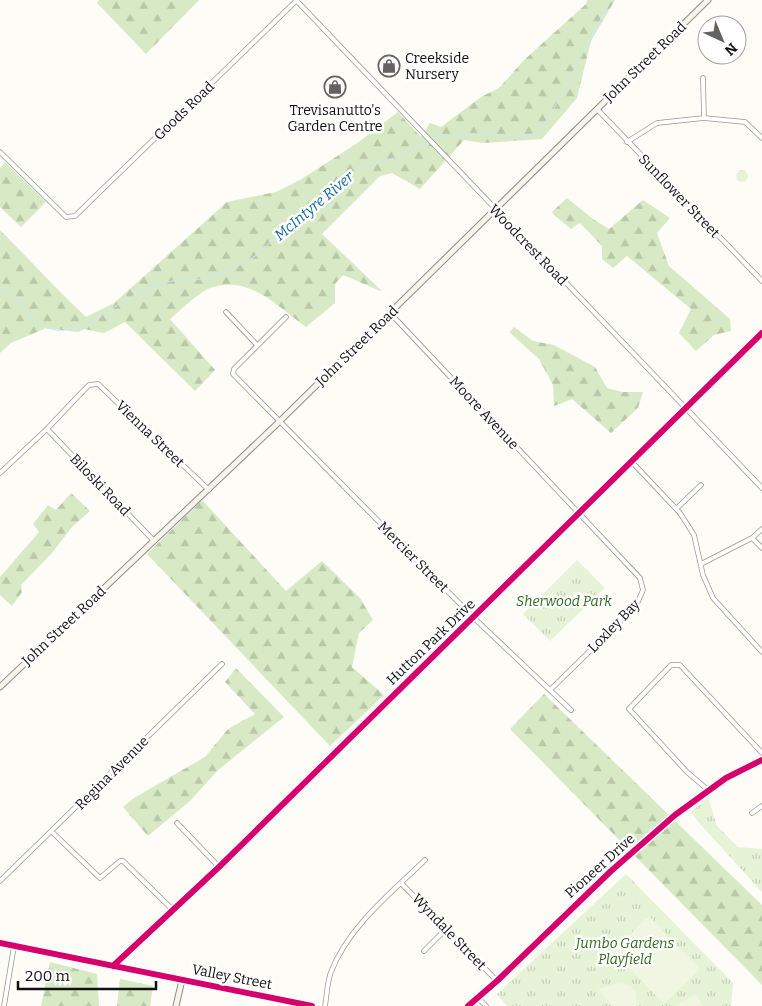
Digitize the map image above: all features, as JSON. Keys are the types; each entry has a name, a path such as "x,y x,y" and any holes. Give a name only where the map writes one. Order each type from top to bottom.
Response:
{"main road":[{"name":"John Street Road","path":"0,687 209,490 391,314 494,209 708,0"},
{"name":"Pioneer Drive","path":"468,1006 497,981 611,871 708,790 762,760"},
{"name":"Valley Street","path":"0,943 312,1006"},
{"path":"176,1006 182,980"}],"street":[{"name":"Woodcrest Road","path":"297,0 430,142 762,488"},
{"name":"Goods Road","path":"0,152 49,202 69,218 85,208 297,0"},
{"path":"703,78 704,118"},
{"name":"Sunflower Street","path":"597,109 762,281"},
{"path":"627,142 657,123 704,118 746,122 762,138"},
{"path":"226,312 257,346 286,317"},
{"name":"Moore Avenue","path":"391,314 578,513"},
{"name":"Hutton Park Drive","path":"113,966 219,867 474,618 762,332"},
{"name":"Mercier Street","path":"257,346 234,369 233,374 474,618 572,710"},
{"name":"Vienna Street","path":"46,429 90,386 98,384 209,490"},
{"path":"0,473 46,429"},
{"name":"Biloski Road","path":"46,429 154,541"},
{"path":"631,461 677,508 694,536 703,576 713,598 762,652"},
{"path":"677,508 701,485"},
{"name":"Loxley Bay","path":"550,690 636,606 644,590 640,578 634,570 578,513"},
{"path":"701,564 752,538 762,529"},
{"path":"752,538 762,548"},
{"name":"Regina Avenue","path":"0,881 222,664"},
{"path":"708,790 687,772 628,708 671,664 680,666 762,753"},
{"path":"752,814 762,806"},
{"path":"176,823 219,867"},
{"path":"52,832 99,878 102,878 120,861 123,861 173,910"},
{"path":"325,1006 330,974 338,957 363,923 425,860"},
{"name":"Wyndale Street","path":"401,883 497,981"},
{"path":"424,950 446,929"},
{"path":"4,1006 14,946"},
{"path":"478,998 486,1006"}],"green space":[{"path":"99,0 199,0 146,54 97,3"},
{"path":"587,0 615,0 591,41 577,98 542,139 483,143 464,140 420,189 392,173 380,176 322,234 383,292 343,275 335,284 335,303 306,327 273,302 250,289 224,285 206,290 170,319 215,370 195,391 125,322 104,333 84,329 78,332 46,328 11,343 0,353 0,230 86,317 114,303 227,202 276,192 300,180 356,144 398,112 421,137 430,123 441,127 481,97 499,88 524,60 586,4"},
{"path":"5,162 46,202 21,227 0,207 0,168"},
{"path":"742,170 748,176 742,182 736,176"},
{"path":"567,198 609,229 643,200 670,218 657,233 669,266 730,319 731,331 714,335 696,351 679,333 691,309 627,256 613,268 602,259 602,246 580,223 571,229 552,212"},
{"path":"514,327 533,341 554,345 595,367 607,388 622,392 643,392 638,408 611,433 572,399 554,406 553,385 539,359 509,332"},
{"path":"71,493 90,511 72,527 52,553 21,585 22,592 12,606 0,595 0,577 39,532 33,524 48,505 56,510"},
{"path":"202,500 286,591 322,561 360,598 373,620 359,633 352,667 384,695 330,746 147,554"},
{"name":"Sherwood Park","path":"577,560 605,588 550,641 523,614"},
{"path":"576,591 582,597 576,603 570,597"},
{"path":"236,668 284,717 218,770 191,800 148,836 123,807 134,798 205,757 228,729 255,714 225,682"},
{"path":"544,694 762,905 762,985 510,729"},
{"path":"708,797 717,826 738,847 762,849 762,892 691,812"},
{"name":"Jumbo Gardens Playfield","path":"626,874 733,983 731,1006 507,1006 497,994"},
{"path":"649,916 700,969 664,1004 613,951"},
{"path":"50,962 97,974 99,1006 41,1006"},
{"path":"120,979 153,986 150,1006 117,1006"},
{"path":"620,983 630,986 636,991 637,1006 613,1006 598,989"},
{"path":"696,994 703,1006 676,1006"}],"waterway":[{"name":"McIntyre River","path":"431,139 440,136 481,133 521,137 537,133 551,114 611,0"},
{"name":"McIntyre River","path":"0,289 11,291 32,319 47,328 60,331 81,327 93,322 123,301 154,286 171,281 202,279 229,271 254,257 328,191 363,166 394,158 428,140"}],"cycle path":[{"path":"113,966 219,867 762,333"},
{"path":"468,1006 497,981 611,871 675,815 726,778 762,760"},
{"path":"0,943 312,1006"}],"place":[{"name":"Creekside Nursery","path":"389,66"},
{"name":"Trevisanutto's Garden Centre","path":"335,87"}]}
